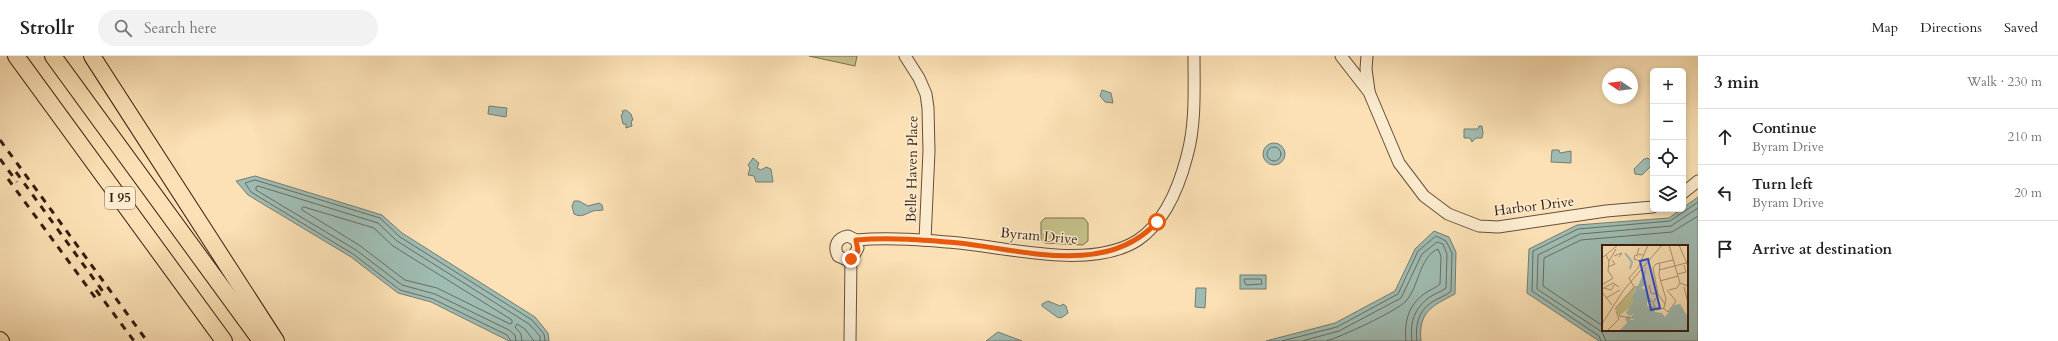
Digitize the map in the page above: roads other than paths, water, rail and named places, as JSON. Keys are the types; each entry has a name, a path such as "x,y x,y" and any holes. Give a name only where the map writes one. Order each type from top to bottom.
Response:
{"highway":[{"name":"I 95","path":"16,56 224,341"},
{"name":"I 95","path":"53,56 261,341"},
{"path":"92,56 276,341"}],"street":[{"name":"Belle Haven Place","path":"905,56 921,83 928,108 929,150 925,240"},
{"name":"Byram Drive","path":"851,259 838,256 836,251 836,243 845,236 852,237 856,240 925,240 1071,256 1098,253 1122,248 1137,241 1160,219 1173,194 1185,163 1193,118 1194,56"},
{"name":"Harbor Drive","path":"1341,56 1369,92 1399,163 1412,182 1433,204 1461,219 1479,226 1498,228 1606,211 1650,207"},
{"name":"Harbor Drive","path":"1367,56 1366,69 1369,92"},
{"path":"1686,191 1698,181"},
{"path":"850,341 851,259 858,251 856,240"}],"water":[{"path":"1102,90 1111,93 1113,103 1105,102 1100,96"},
{"path":"489,106 507,108 506,117 488,114"},
{"path":"626,110 631,114 633,120 631,121 632,126 626,128 626,124 623,124 621,115 623,114 622,111"},
{"path":"1479,126 1482,126 1482,138 1476,138 1472,142 1470,138 1464,138 1464,129 1478,129"},
{"path":"1274,143 1282,146 1285,154 1282,162 1274,165 1266,162 1263,154 1266,146"},
{"path":"1552,150 1559,150 1560,153 1571,151 1571,163 1551,162"},
{"path":"753,158 759,163 757,168 761,170 766,167 771,169 773,182 756,182 754,176 748,175 750,168 748,165"},
{"path":"1648,158 1650,160 1650,167 1642,175 1635,174 1634,169 1644,159"},
{"path":"255,176 382,215 402,233 535,317 548,333 549,341 509,341 431,302 398,293 351,257 248,195 236,181"},
{"path":"1698,197 1698,341 1599,341 1527,293 1529,249 1577,225 1669,218 1677,212 1686,212 1686,206"},
{"path":"574,201 579,201 588,206 599,203 602,205 603,210 593,211 581,216 577,215 574,214 572,206"},
{"path":"1434,231 1449,237 1456,252 1455,294 1433,306 1428,311 1422,323 1421,341 1266,341 1335,323 1395,291 1415,249"},
{"path":"1240,275 1266,275 1266,289 1240,289"},
{"path":"1196,288 1206,288 1205,308 1195,307"},
{"path":"1048,301 1060,306 1063,304 1066,306 1068,313 1061,318 1057,317 1042,306 1042,304"},
{"path":"998,332 1022,341 986,341"}],"railway":[{"path":"0,140 147,341"},
{"path":"0,159 17,182"},
{"path":"16,172 104,293"},
{"path":"8,179 97,300"},
{"path":"96,290 134,341"}]}
